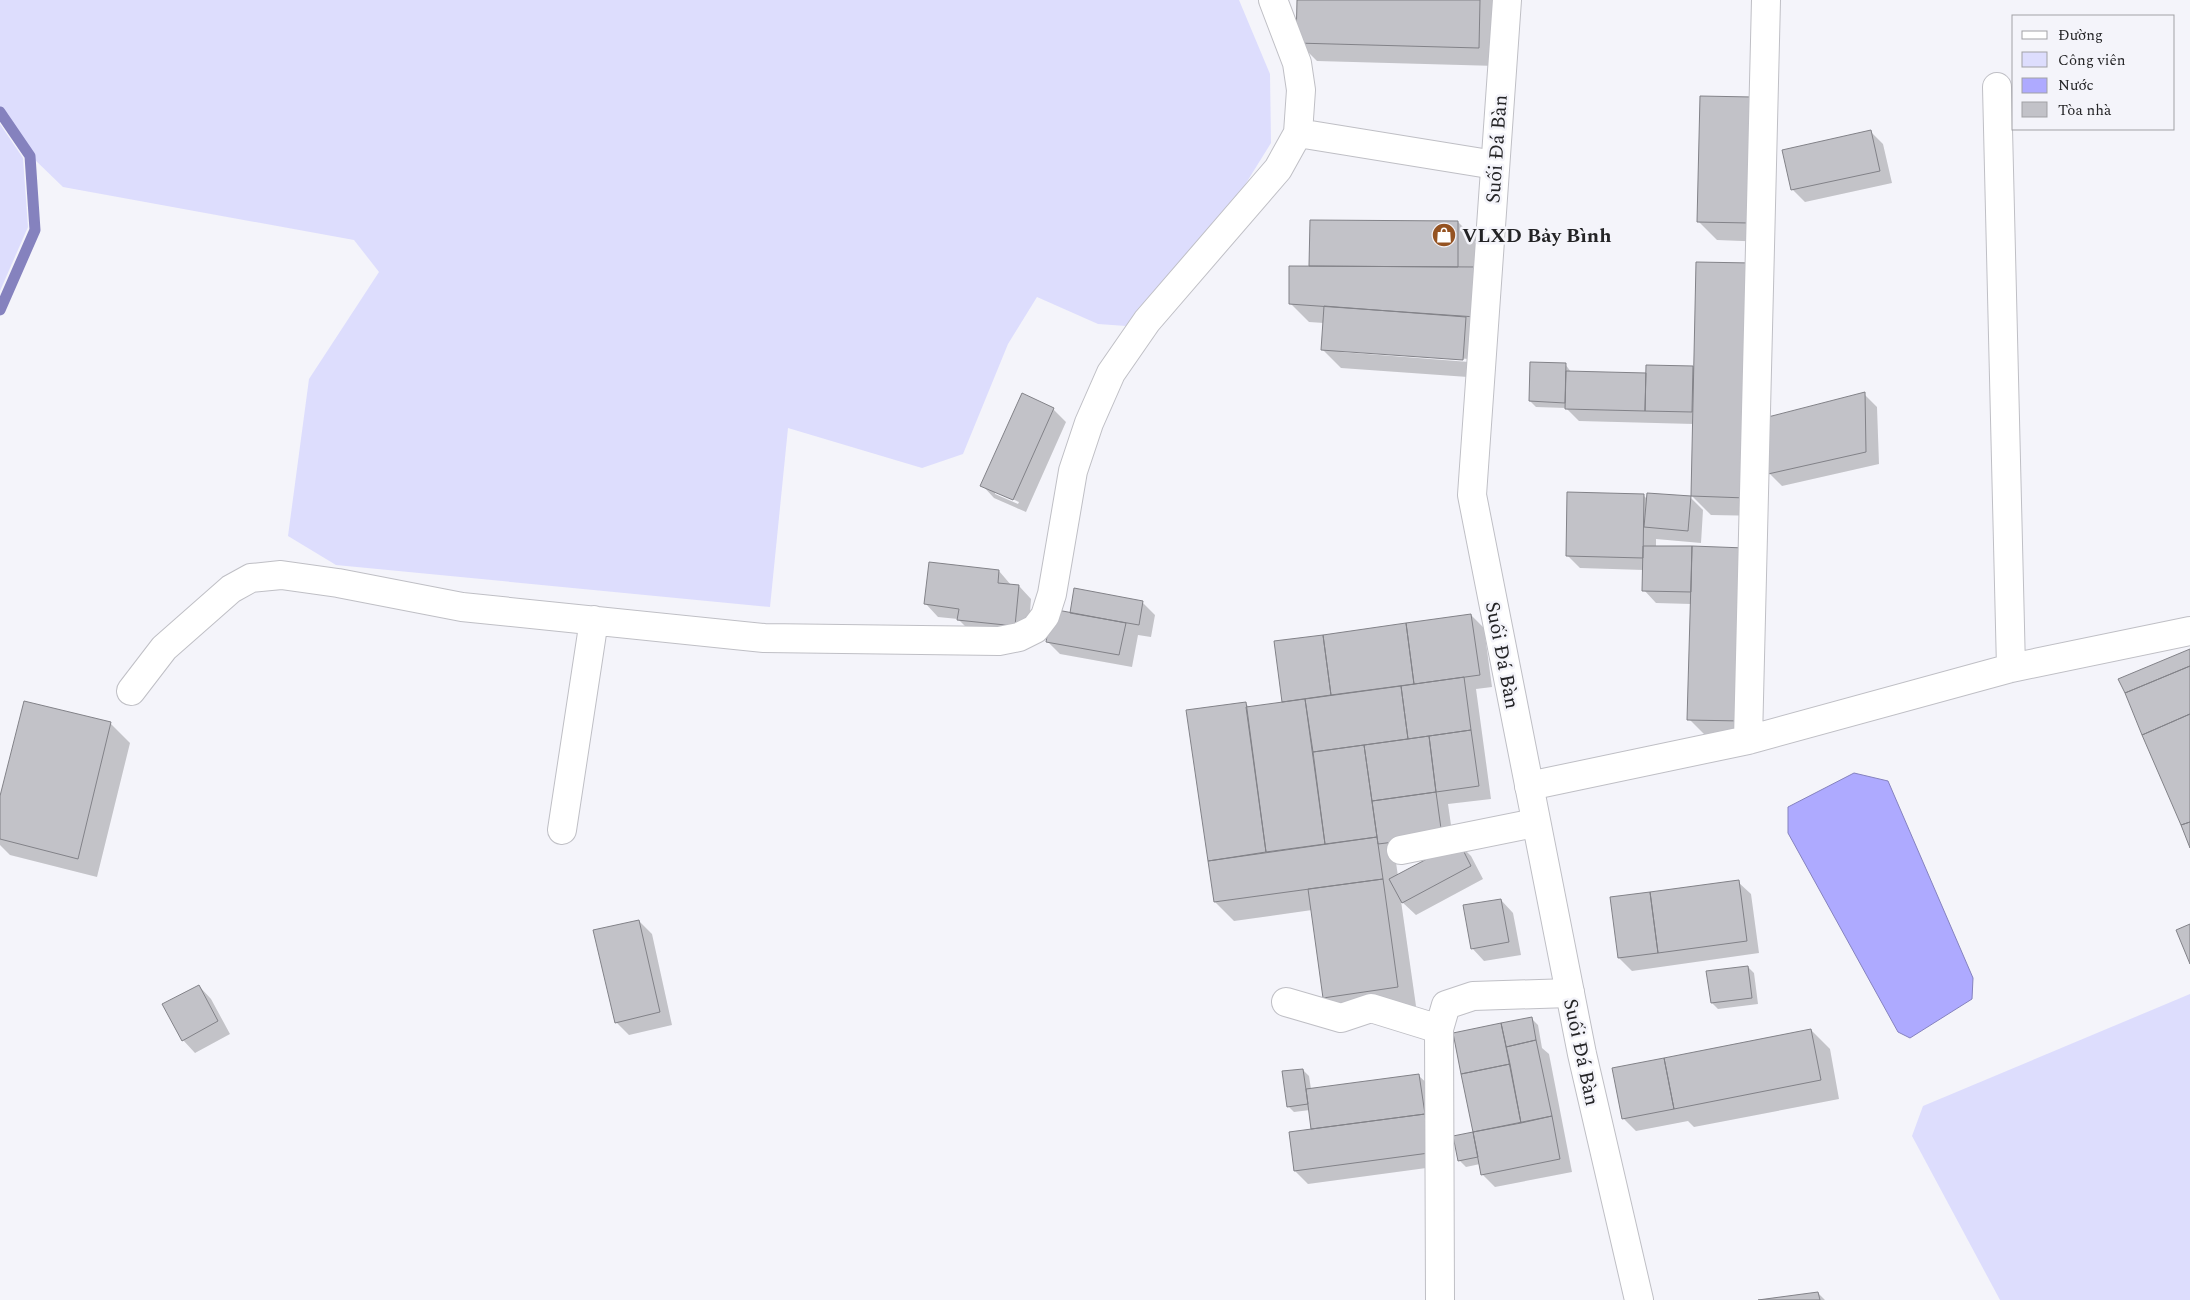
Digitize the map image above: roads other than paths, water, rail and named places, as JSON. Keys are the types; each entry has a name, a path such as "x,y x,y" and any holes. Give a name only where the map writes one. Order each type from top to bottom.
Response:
{"street":[{"path":"131,691 164,648 231,589 251,578 280,575 338,582 462,607 764,638 999,641 1019,638 1035,628 1045,616 1052,594 1073,470 1089,423 1111,374 1147,321 1278,169 1298,133 1301,90 1297,63 1273,0"},
{"name":"Suối Đá Bàn","path":"1507,0 1472,495 1535,823 1582,1054 1639,1300"},
{"path":"1748,740 1766,0"},
{"path":"1997,87 2011,668"},
{"path":"1298,133 1495,165"},
{"path":"562,830 594,620"},
{"path":"1529,786 1748,740 2011,668 2190,631"},
{"path":"1401,850 1535,823"},
{"path":"1440,1300 1439,1029 1446,1005 1473,996 1570,993"},
{"path":"1286,1002 1341,1018 1371,1008 1439,1029"}],"water":[{"path":"1854,773 1888,781 1973,978 1972,999 1910,1038 1898,1032 1788,833 1788,807"}],"waterway":[{"path":"0,112 30,156 35,230 0,310"}],"place":[{"name":"VLXD Bảy Bình","path":"1444,235"}]}
